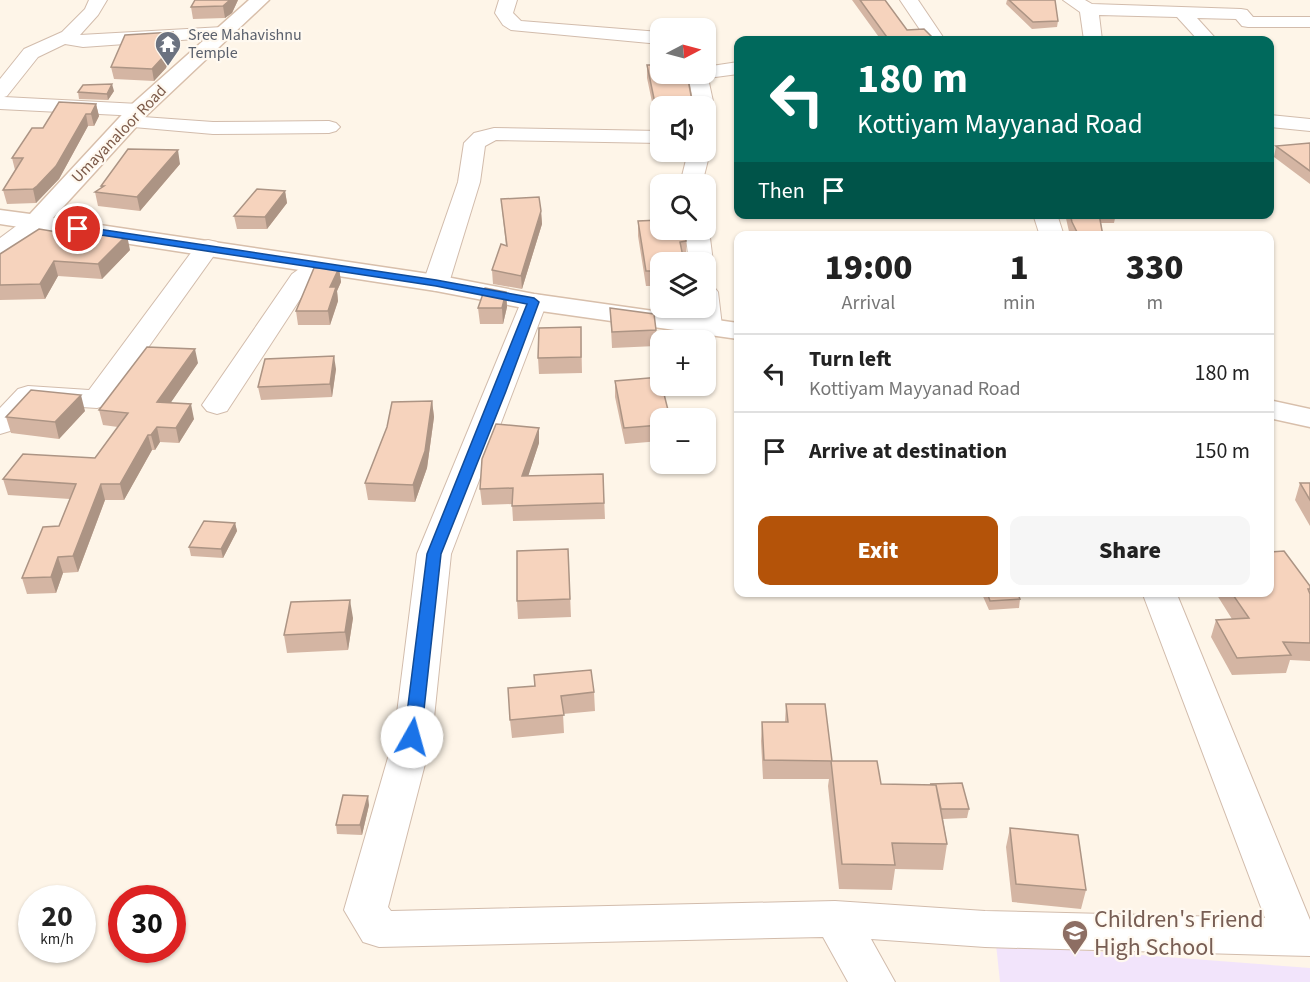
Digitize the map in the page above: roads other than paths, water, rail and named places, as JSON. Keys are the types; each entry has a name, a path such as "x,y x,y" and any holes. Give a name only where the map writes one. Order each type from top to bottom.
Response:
{"main road":[{"name":"Umayanaloor Road","path":"35,223 134,116 260,0"},
{"path":"0,217 208,247 318,267 436,283 534,302 734,329"},
{"path":"1274,410 1310,418"}],"street":[{"path":"0,92 31,53 69,36 92,11 98,0"},
{"path":"508,0 504,13 509,21 517,26 650,37"},
{"path":"909,0 933,36"},
{"path":"1072,0 1089,9 1241,14 1248,22 1310,22"},
{"path":"1089,9 1092,36"},
{"path":"1182,12 1204,36"},
{"path":"69,36 69,39 83,41 223,32"},
{"path":"716,72 734,69"},
{"path":"0,103 134,116 213,129 329,127"},
{"path":"1274,121 1310,125"},
{"path":"436,283 469,182 475,144 482,138 494,134 650,137"},
{"path":"0,250 35,223"},
{"path":"0,425 28,395 97,399 208,247"},
{"path":"217,405 301,279 318,267"},
{"path":"534,302 434,554 412,737 366,910 379,929 852,957 985,929 1302,938 1161,597"},
{"path":"709,318 710,326"}],"place":[{"name":"Sree Mahavishnu Temple","path":"168,67"},
{"name":"Children's Friend High School","path":"1075,956"}]}
